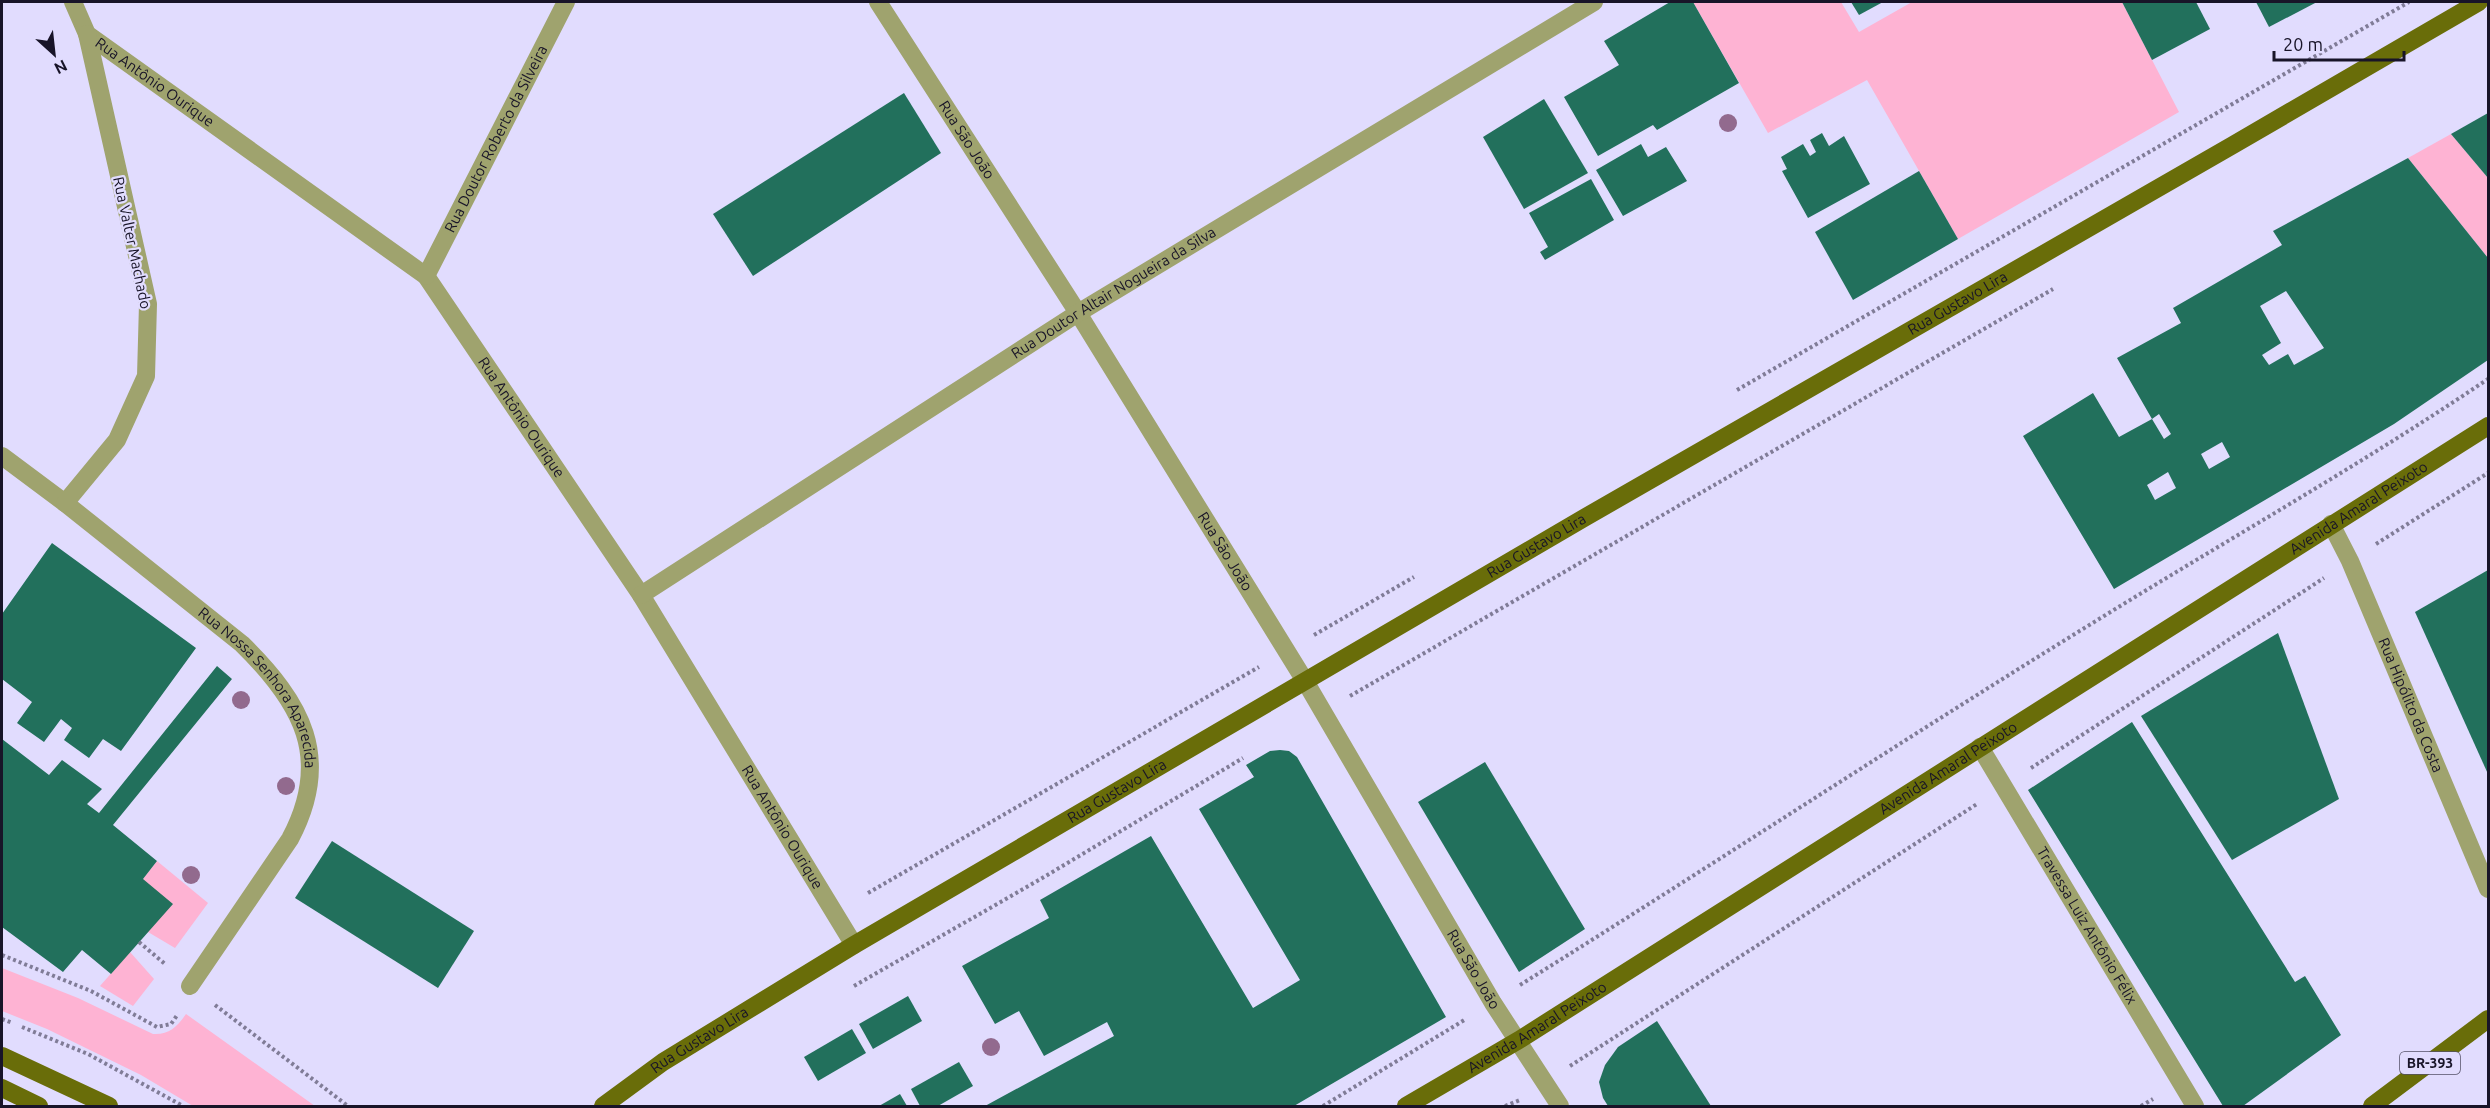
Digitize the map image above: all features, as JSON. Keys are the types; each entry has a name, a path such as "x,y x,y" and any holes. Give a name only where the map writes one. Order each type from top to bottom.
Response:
{"main road":[{"name":"Rua Gustavo Lira","path":"603,1107 691,1045 854,945 1305,681 2480,2"},
{"name":"Avenida Amaral Peixoto","path":"1406,1107 1518,1040 2488,426"},
{"name":"BR-393","path":"2372,1107 2488,1019"},
{"path":"2,1056 108,1106"},
{"path":"2,1088 22,1107"},
{"path":"2,1088 39,1107"}],"street":[{"name":"Rua Antônio Ourique","path":"73,2 87,34 426,276 641,595 854,945"},
{"name":"Rua Doutor Roberto da Silveira","path":"426,276 566,2"},
{"name":"Rua São João","path":"878,2 1078,313 1305,681 1493,1003 1560,1107"},
{"name":"Rua Doutor Altair Nogueira da Silva","path":"641,595 1078,313 1594,2"},
{"name":"Rua Valter Machado","path":"65,503 117,440 146,376 148,304 87,34"},
{"name":"Rua Nossa Senhora Aparecida","path":"2,456 65,503 242,644 266,668 292,705 301,723 310,750 311,776 308,799 300,820 290,839 190,986"},
{"name":"Rua Hipólito da Costa","path":"2331,524 2350,561 2488,889"},
{"name":"Travessa Luiz Antônio Félix","path":"1980,747 2194,1107"}],"path":[{"path":"1730,394 2409,2"},
{"path":"1344,699 2060,285"},
{"path":"1323,1107 1724,858 1884,753 2118,607 2315,490 2488,379"},
{"path":"1575,1074 1569,1066 2488,473"},
{"path":"1310,637 1422,572"},
{"path":"868,893 1264,664"},
{"path":"847,990 1039,880 1252,753"},
{"path":"139,942 165,965"},
{"path":"2,955 91,991 157,1027 171,1024 176,1019 190,986 348,1107"},
{"path":"2,1019 88,1054 183,1107"}],"shaded area":[{"path":"1693,2 1841,2 1859,32 1912,2 2122,2 2179,112 1958,239 1867,80 1768,133"},
{"path":"2451,134 2488,178 2488,258 2408,158"},
{"path":"157,861 208,903 175,948 148,932 143,879"},
{"path":"130,952 154,979 133,1006 100,986"},
{"path":"2,968 78,998 153,1034 164,1033 172,1029 186,1014 315,1106 193,1106 141,1075 47,1029 2,1011"}],"building":[{"path":"1670,2 1693,2 1739,83 1657,130 1653,125 1598,156 1564,97 1619,65 1604,41"},
{"path":"1851,2 1883,2 1859,15"},
{"path":"2122,2 2196,2 2210,29 2152,60"},
{"path":"2256,2 2317,2 2269,27"},
{"path":"904,93 941,153 753,276 713,214"},
{"path":"1544,99 1588,173 1524,209 1483,137"},
{"path":"2488,113 2488,178 2451,134"},
{"path":"1822,133 1829,146 1844,136 1870,184 1808,218 1782,171 1787,169 1781,157 1803,144 1810,156 1816,152 1810,140"},
{"path":"1641,144 1648,157 1666,147 1687,181 1623,216 1596,170"},
{"path":"2408,158 2488,258 2488,360 2394,424 2114,589 2023,436 2093,393 2119,437 2152,419 2117,358 2181,323 2173,308 2282,245 2273,231","holes":["2286,291 2324,348 2294,365 2288,354 2269,365 2262,355 2281,343 2260,306","2159,414 2171,434 2164,439 2152,419","2222,442 2230,457 2209,469 2201,454","2168,472 2176,488 2155,500 2147,485"]},
{"path":"1919,171 1958,239 1853,300 1815,232"},
{"path":"1591,179 1614,220 1545,260 1540,252 1548,247 1529,213"},
{"path":"52,543 196,648 121,751 103,739 89,758 64,740 72,728 61,719 44,742 17,723 32,702 2,679 2,614"},
{"path":"2488,570 2488,774 2415,612"},
{"path":"2278,633 2339,799 2232,860 2141,716"},
{"path":"217,666 232,679 113,825 157,861 143,879 173,904 111,974 82,950 63,972 2,927 2,739 49,775 62,760 102,789 87,804 99,813"},
{"path":"2132,722 2295,982 2305,976 2341,1035 2243,1106 2223,1106 2028,790"},
{"path":"1270,751 1289,751 1297,757 1446,1017 1294,1106 985,1106 1114,1036 1107,1022 1044,1056 1019,1011 995,1024 962,966 1049,918 1040,900 1151,836 1253,1008 1300,980 1199,809 1254,777 1246,765"},
{"path":"1485,762 1585,929 1519,972 1418,802"},
{"path":"332,841 474,931 438,988 295,898"},
{"path":"908,996 922,1021 873,1049 859,1024"},
{"path":"1657,1021 1711,1106 1608,1106 1603,1098 1599,1082 1605,1065 1618,1047"},
{"path":"852,1029 866,1053 818,1081 804,1057"},
{"path":"959,1062 973,1086 938,1106 920,1106 911,1089"},
{"path":"900,1094 907,1106 879,1106"}]}
